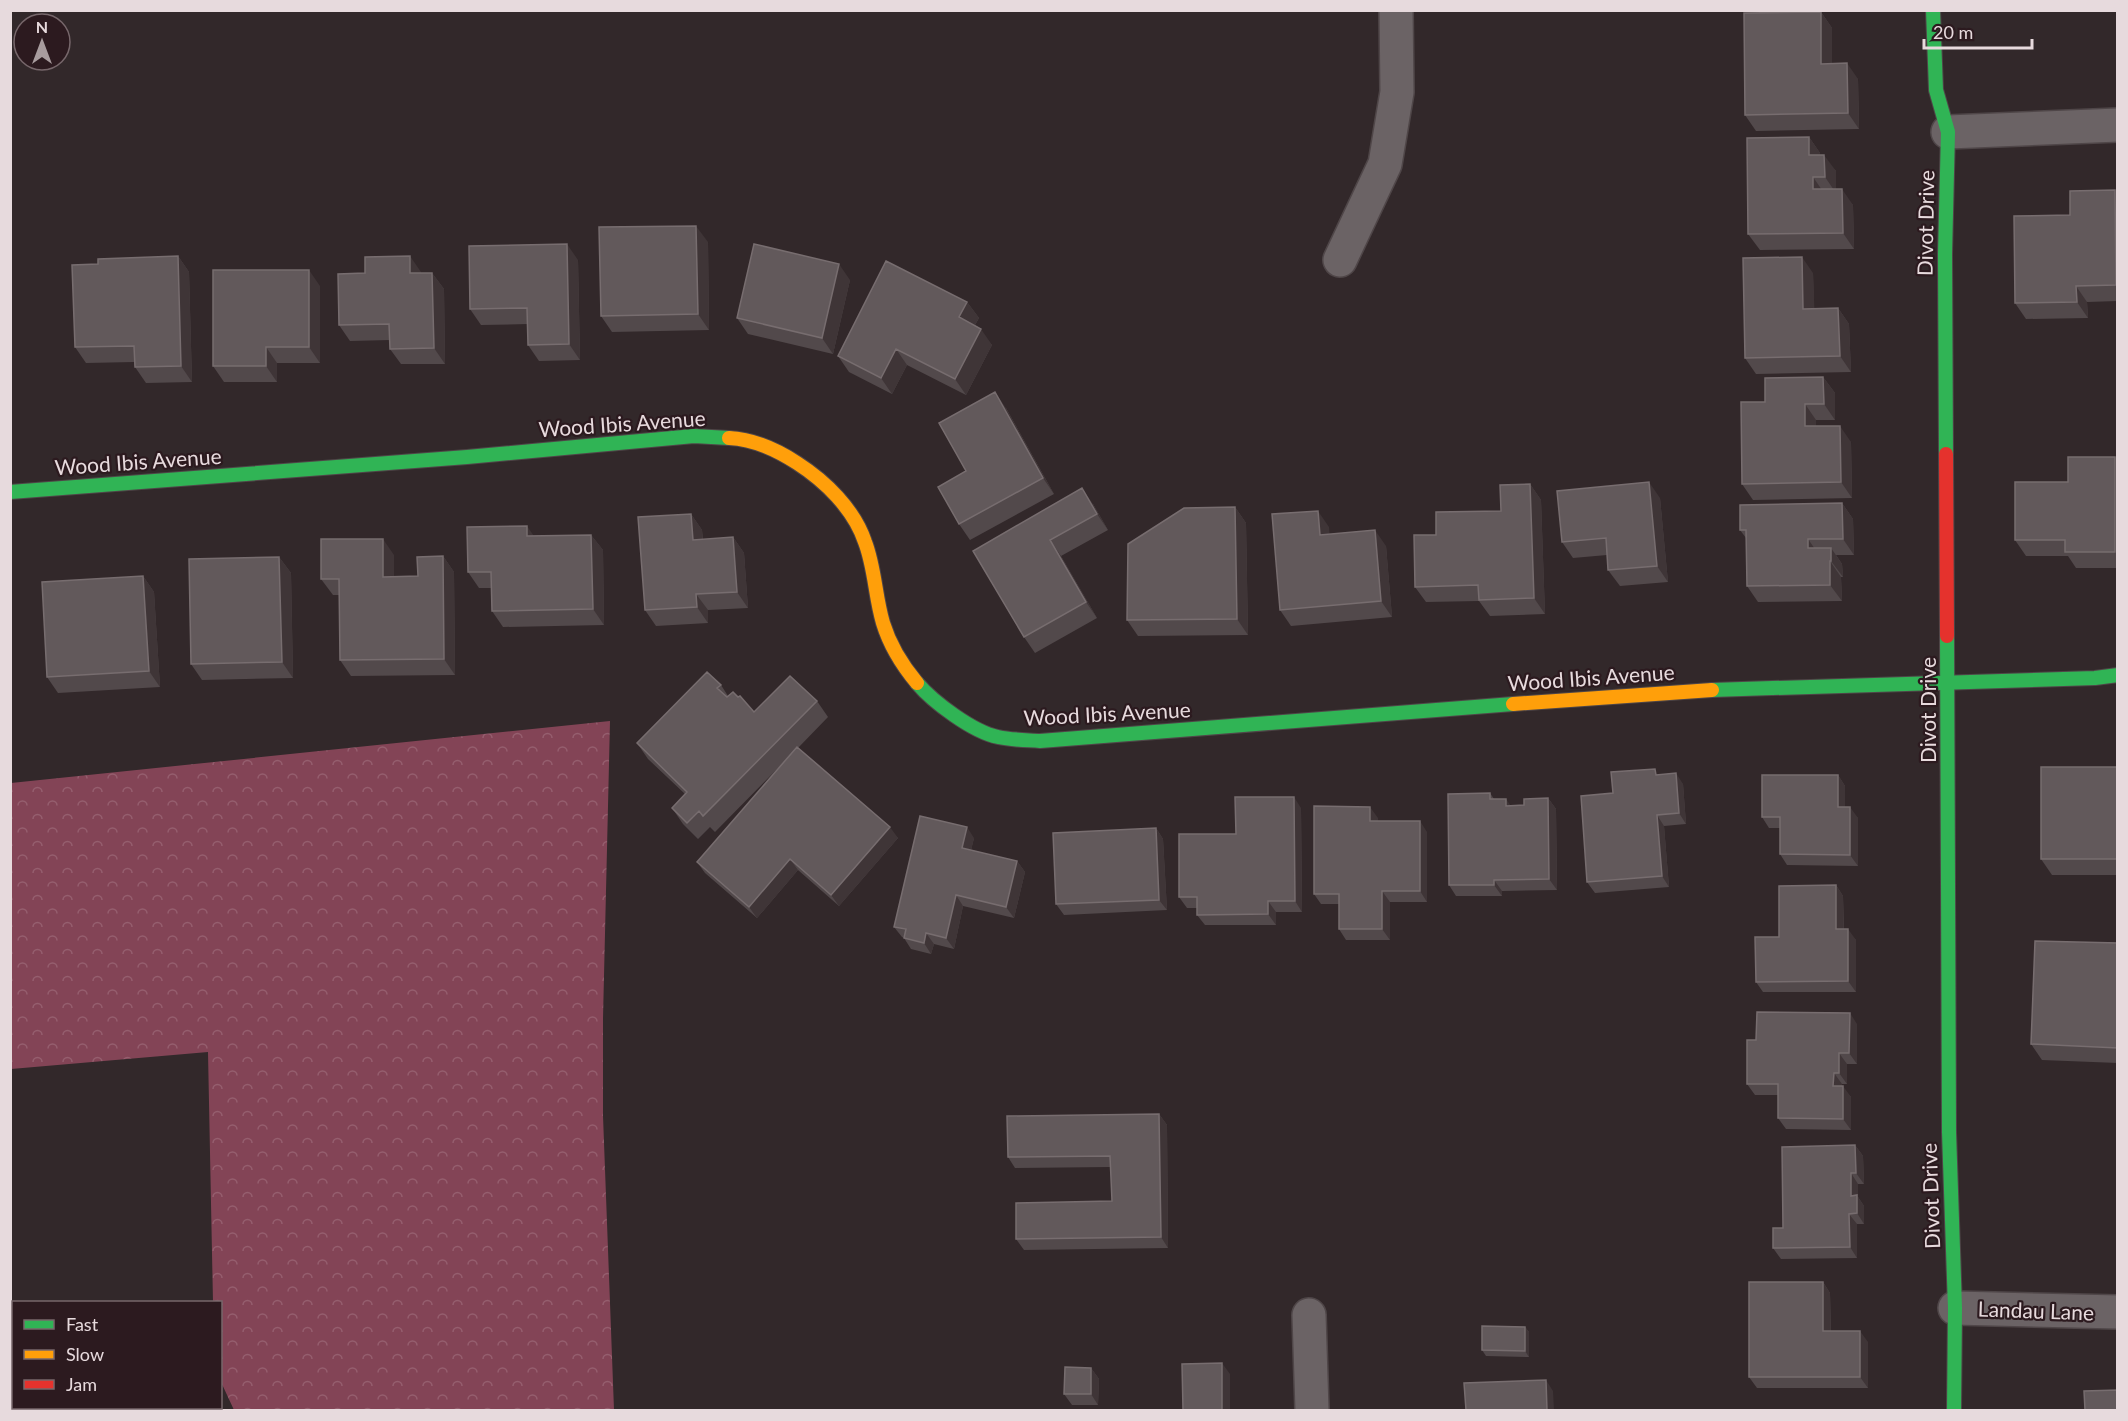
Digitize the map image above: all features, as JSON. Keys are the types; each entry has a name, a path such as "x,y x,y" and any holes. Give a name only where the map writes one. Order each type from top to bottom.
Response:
{"street":[{"path":"1340,260 1385,164 1397,92 1396,10"},
{"name":"Divot Drive","path":"1933,10 1936,90 1948,132 1945,254 1949,1120 1955,1308 1954,1410"},
{"path":"1948,132 2118,125"},
{"name":"Wood Ibis Avenue","path":"10,492 467,457 694,436 736,438 777,450 814,474 846,505 865,540 883,623 899,661 926,694 957,718 996,737 1041,741 1677,691 2095,678 2118,675"},
{"name":"Landau Lane","path":"1955,1308 2118,1312"},
{"path":"1309,1315 1311,1410"}],"green space":[{"path":"610,721 603,1116 614,1410 234,1410 222,1384 222,1301 213,1301 208,1052 11,1069 11,783"}],"building":[{"path":"1821,12 1821,64 1847,63 1848,113 1745,115 1744,13"},
{"path":"1809,137 1809,155 1824,155 1825,177 1813,177 1813,189 1842,189 1843,233 1748,234 1747,138"},
{"path":"2115,190 2116,285 2076,286 2077,302 2015,303 2014,216 2070,215 2070,191"},
{"path":"696,226 698,314 601,316 599,227"},
{"path":"567,244 569,344 528,345 527,308 470,309 469,246"},
{"path":"754,244 839,264 822,338 737,318"},
{"path":"178,256 181,366 135,367 134,346 75,347 72,265 98,264 98,259"},
{"path":"410,256 410,273 432,273 434,348 390,349 389,324 339,325 338,274 365,273 365,257"},
{"path":"1802,257 1803,309 1838,308 1840,356 1745,358 1743,258"},
{"path":"886,261 967,302 959,317 981,329 955,379 896,349 881,378 838,356"},
{"path":"213,270 309,270 309,347 266,347 266,366 213,366"},
{"path":"1823,377 1824,404 1805,404 1805,426 1840,426 1841,482 1742,484 1741,402 1765,402 1765,378"},
{"path":"995,392 1043,478 959,524 938,487 966,471 939,423"},
{"path":"2068,457 2115,457 2115,552 2065,552 2065,540 2015,540 2015,482 2068,482"},
{"path":"1649,482 1657,566 1608,570 1606,538 1562,542 1557,491"},
{"path":"1530,484 1534,598 1479,600 1478,585 1415,587 1414,535 1436,535 1436,512 1501,511 1500,485"},
{"path":"1082,488 1097,514 1050,540 1086,602 1024,637 973,551"},
{"path":"1842,503 1843,539 1808,539 1808,548 1831,548 1830,585 1747,586 1746,530 1740,530 1740,505"},
{"path":"1235,507 1237,619 1127,620 1128,544 1184,508"},
{"path":"1318,511 1320,535 1375,530 1381,601 1280,610 1272,514"},
{"path":"691,514 693,540 733,537 737,592 696,594 697,607 645,610 638,517"},
{"path":"527,526 527,536 591,535 593,609 492,611 491,572 468,572 467,527"},
{"path":"321,539 383,539 383,577 418,576 417,557 443,556 444,659 340,660 339,579 321,579"},
{"path":"279,557 282,662 191,664 189,559"},
{"path":"143,576 149,671 47,677 42,582"},
{"path":"707,672 721,685 717,688 727,697 733,692 738,697 740,696 754,712 790,676 817,701 703,816 699,811 687,823 672,808 687,792 637,743"},
{"path":"797,747 890,827 831,895 790,859 749,907 697,862"},
{"path":"2041,767 2117,767 2117,859 2041,859"},
{"path":"1655,769 1656,775 1676,773 1679,813 1657,815 1662,876 1587,882 1581,796 1613,793 1611,772"},
{"path":"1762,775 1838,775 1838,807 1850,807 1850,855 1780,854 1780,817 1762,817"},
{"path":"1490,793 1490,799 1506,799 1506,806 1524,805 1524,799 1548,798 1549,879 1494,880 1494,885 1449,885 1448,794"},
{"path":"1235,797 1294,797 1295,901 1268,901 1268,914 1197,915 1197,897 1179,897 1179,834 1236,834"},
{"path":"1314,806 1370,807 1370,821 1420,821 1420,891 1382,891 1382,929 1339,929 1339,894 1314,894"},
{"path":"920,816 967,827 962,848 1017,861 1006,907 956,895 946,938 926,933 924,943 904,938 906,929 894,927"},
{"path":"1156,828 1159,900 1056,904 1053,833"},
{"path":"1836,885 1836,929 1848,929 1848,981 1756,982 1755,937 1779,937 1779,886"},
{"path":"2035,941 2118,943 2118,1048 2031,1044"},
{"path":"1757,1012 1850,1013 1849,1053 1839,1053 1839,1073 1834,1073 1833,1086 1843,1086 1843,1119 1778,1118 1778,1084 1747,1084 1747,1040 1756,1040"},
{"path":"1159,1114 1161,1237 1016,1239 1016,1203 1112,1201 1110,1156 1008,1157 1007,1116"},
{"path":"1855,1145 1856,1173 1851,1173 1851,1196 1857,1195 1857,1213 1849,1214 1850,1247 1773,1248 1773,1228 1783,1228 1782,1147"},
{"path":"1749,1282 1823,1282 1823,1331 1860,1331 1860,1377 1749,1377"},
{"path":"1482,1326 1525,1327 1525,1351 1482,1350"},
{"path":"1222,1363 1222,1410 1183,1410 1182,1364"},
{"path":"1065,1367 1091,1368 1091,1394 1064,1394"},
{"path":"1546,1380 1547,1410 1466,1410 1464,1383"},
{"path":"2118,1390 2118,1410 2085,1410 2084,1391"}],"traffic: fast":[{"path":"1933,10 1936,90 1948,132 1945,254 1946,454"},
{"path":"10,492 467,457 694,436 729,438"},
{"path":"1947,636 1949,1132 1955,1308 1954,1410"},
{"path":"1712,690 2095,678 2118,675"},
{"path":"917,683 943,707 977,729 1003,738 1040,741 1513,704"}],"traffic: slow":[{"path":"729,438 756,443 789,458 818,478 846,507 860,530 868,552 880,613 889,640 917,683"},
{"path":"1513,704 1712,690"}],"traffic: jam":[{"path":"1946,454 1947,636"}]}
